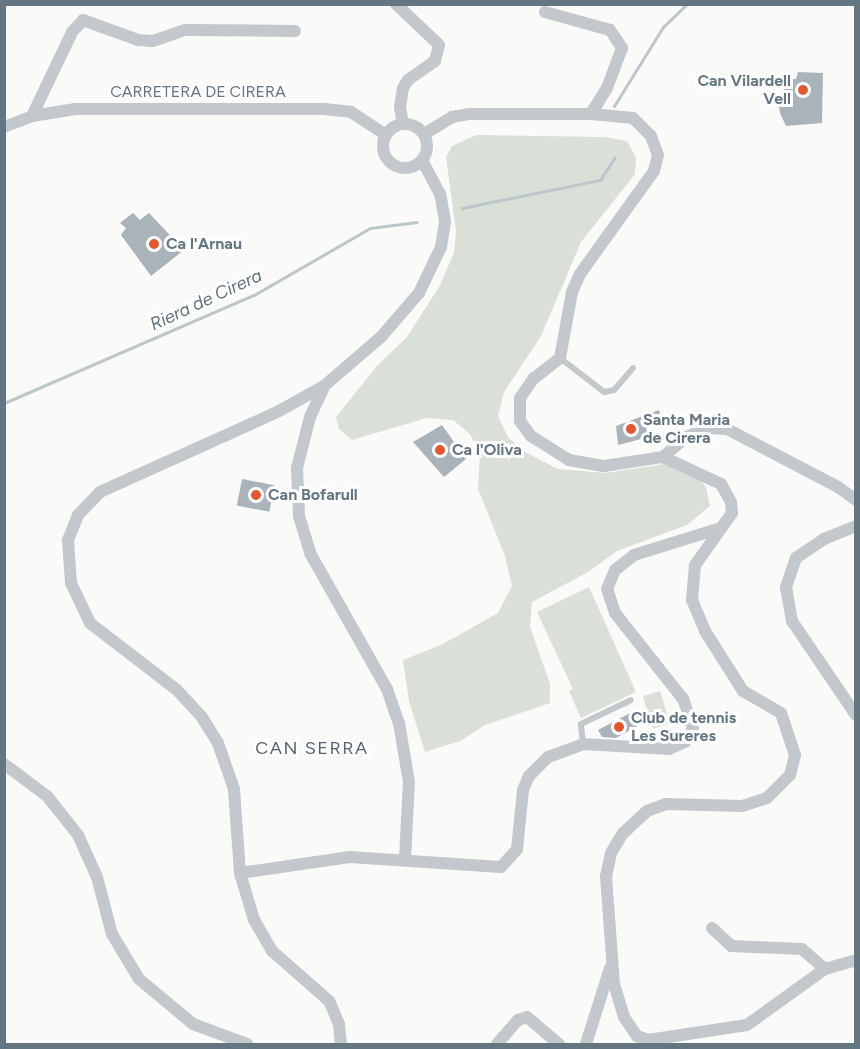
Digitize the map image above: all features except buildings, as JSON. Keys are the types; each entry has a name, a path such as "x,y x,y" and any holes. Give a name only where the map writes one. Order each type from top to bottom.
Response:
{"street":[{"path":"396,4 440,45 435,61 408,80 403,88 400,106 403,124"},
{"path":"545,12 610,30 622,48 607,88 591,114"},
{"path":"32,116 72,32 83,20 145,40 185,30 295,31"},
{"name":"CARRETERA DE CIRERA","path":"4,127 32,116 121,107 339,110 361,118 386,135"},
{"path":"424,134 452,117 469,114 591,114 633,118 651,135 658,155 654,171 580,274 572,292 560,358 533,379 520,398 520,421 531,436 569,460 604,466 663,457 685,438 706,428 727,429 838,487 855,500"},
{"path":"403,124 414,125 424,134 427,147 422,160 407,168 392,163 384,148 386,135 403,124"},
{"path":"341,1044 339,1024 329,1001 278,957 261,935 240,873 234,789 218,742 202,717 177,690 90,623 71,583 68,540 78,515 100,492 279,411 324,386 366,353 419,293 439,256 444,233 443,208 436,184 422,160"},
{"path":"324,386 310,417 300,453 296,483 299,516 310,553 383,682 399,723 409,782 405,858"},
{"path":"663,457 721,484 731,502 732,513 695,565 691,587 695,611 743,691 781,713 793,740 795,766 784,784 767,798 742,806 666,804 647,811 623,833 611,854 606,876 612,961 624,1017 638,1036 648,1040 747,1025 825,969 855,960"},
{"path":"855,526 824,539 796,558 786,587 792,621 855,715"},
{"path":"240,873 334,858 405,858 493,868 508,863 517,849 523,790 530,776 548,757 583,744 669,748 690,736 692,723 683,699 615,613 607,589 615,570 634,555 722,528"},
{"path":"4,764 47,796 78,835 97,877 112,934 139,979 193,1024 247,1044"},
{"path":"712,928 731,946 802,949 825,969"},
{"path":"586,1044 612,961"},
{"path":"497,1044 518,1020 527,1017 559,1044"}],"lane":[{"path":"560,358 604,392 614,390 633,368"},
{"path":"583,744 581,724 631,700"}],"shaded area":[{"path":"476,135 604,137 627,141 636,158 635,174 581,242 541,336 504,392 498,416 508,437 525,452 558,469 606,473 665,464 694,473 706,487 710,506 687,525 617,551 588,572 532,602 530,627 550,684 550,703 485,725 460,741 425,752 409,701 403,660 443,644 498,613 512,586 505,556 478,489 480,454 470,434 453,420 427,418 352,440 339,429 336,417 377,366 407,337 439,287 454,253 456,231 446,157 452,146"},
{"path":"589,587 636,692 581,718 569,691 573,689 537,612"},
{"path":"660,691 670,724 653,729 643,696"}],"waterway":[{"name":"Riera de Cirera","path":"614,106 663,27 687,4"},
{"name":"Riera de Cirera","path":"462,208 600,180 615,157"},
{"name":"Riera de Cirera","path":"4,403 254,295 370,228 417,222"}],"place":[{"name":"Can Vilardell Vell","path":"803,90"},
{"name":"Ca l'Arnau","path":"154,244"},
{"name":"Santa Maria de Cirera","path":"631,429"},
{"name":"Ca l'Oliva","path":"440,450"},
{"name":"Can Bofarull","path":"256,495"},
{"name":"Club de tennis Les Sureres","path":"619,727"}],"district":[{"name":"CAN SERRA","path":"312,748"}]}
